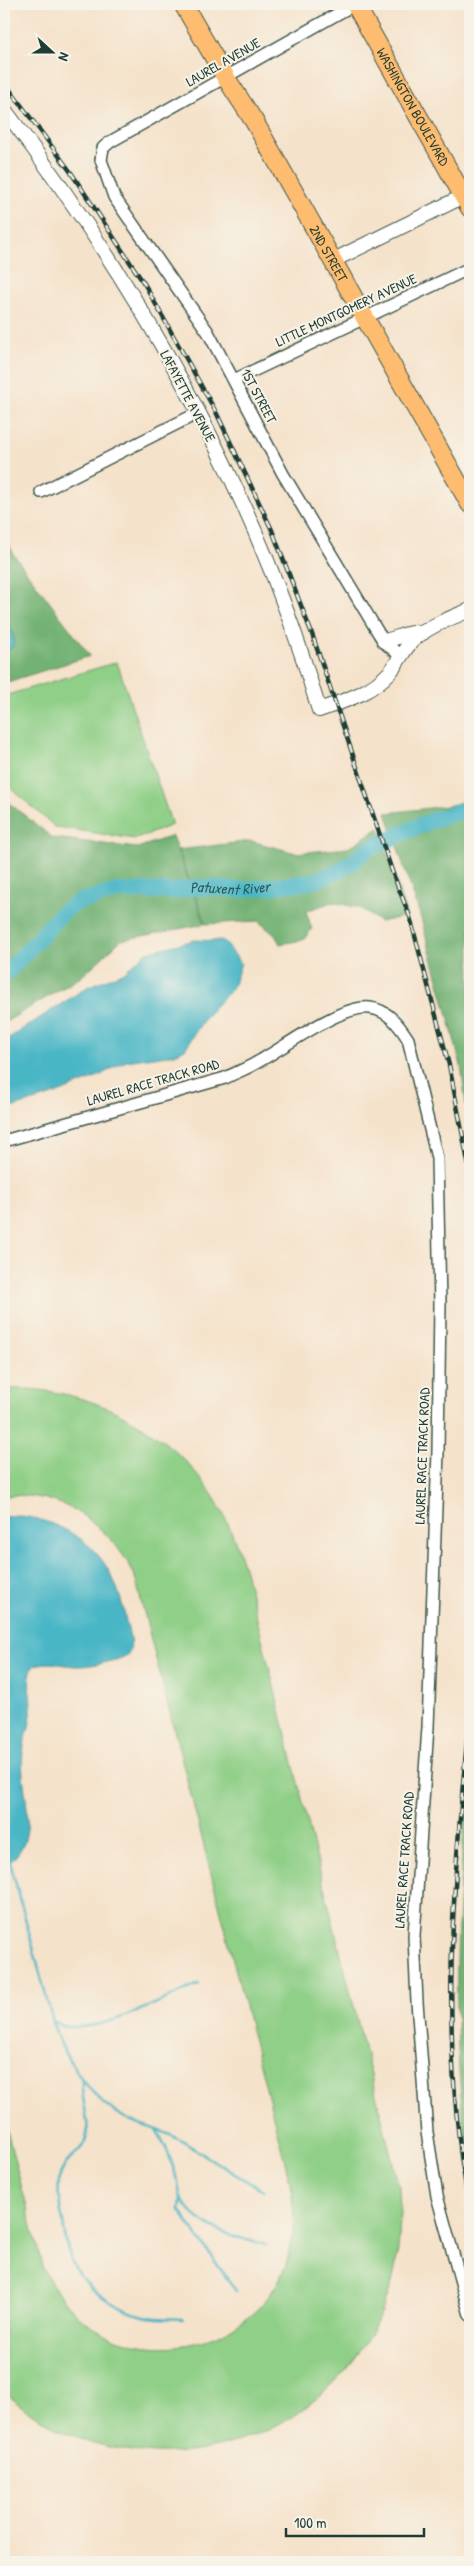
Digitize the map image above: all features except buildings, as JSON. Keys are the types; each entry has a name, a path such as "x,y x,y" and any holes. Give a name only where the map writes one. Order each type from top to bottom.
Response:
{"main road":[{"name":"2ND STREET","path":"183,4 226,78 254,121 334,260 470,504"},
{"name":"WASHINGTON BOULEVARD","path":"355,4 468,199"}],"street":[{"name":"LAUREL AVENUE","path":"105,146 355,4"},
{"name":"LAFAYETTE AVENUE","path":"4,109 52,172 132,296 198,413 266,557 294,628 318,710 372,688 388,674 401,656"},
{"name":"1ST STREET","path":"105,146 102,160 114,197 208,332 287,481 384,641 401,656"},
{"path":"334,260 468,199"},
{"name":"LITTLE MONTGOMERY AVENUE","path":"234,380 470,268"},
{"path":"41,492 198,413"},
{"path":"401,656 413,641 424,633 470,610"},
{"path":"384,641 396,639 411,631 424,633"},
{"name":"LAUREL RACE TRACK ROAD","path":"4,1141 224,1078 255,1064 343,1012 370,1008 379,1010 400,1026 408,1039 437,1158 440,1304 438,1461 428,1727 414,1936 417,2002 427,2132 437,2196 470,2315"}],"green space":[{"path":"4,533 14,555 90,656 4,683"},
{"path":"117,662 172,825 136,839 55,827 4,782 4,696"},
{"path":"4,799 53,838 137,848 172,836 205,924 121,940 81,977 4,1023"},
{"path":"470,800 470,1135 461,1066 446,1008 420,915 386,813 447,806"},
{"path":"379,828 407,916 380,922 360,908 332,902 306,911 312,929 303,940 280,944 275,935 258,921 206,924 178,850 251,841 296,853 348,848"},
{"path":"4,1389 36,1390 67,1395 98,1404 127,1417 154,1434 178,1454 200,1478 222,1512 245,1571 399,2187 400,2213 396,2264 390,2289 364,2345 326,2391 279,2424 225,2445 168,2453 111,2447 55,2427 4,2392 4,2119 43,2269 70,2308 82,2319 108,2335 137,2344 167,2347 197,2342 225,2332 250,2316 270,2294 289,2256 293,2222 289,2178 134,1573 111,1539 81,1514 45,1499 25,1496 4,1496"},
{"path":"470,1765 470,2174 459,2072 457,1970 461,1867"}],"water":[{"path":"4,608 14,640 13,646 4,653"},
{"path":"195,940 224,941 241,963 233,987 204,1019 185,1049 175,1054 126,1061 93,1079 50,1096 4,1110 4,1041 89,986 123,973 147,952"},
{"path":"23,1516 47,1522 68,1531 93,1550 103,1561 117,1588 131,1642 128,1654 106,1662 81,1666 45,1663 33,1666 30,1678 31,1715 23,1752 22,1767 27,1828 24,1842 17,1855 4,1867 4,1517"}],"waterway":[{"name":"Patuxent River","path":"4,976 62,913 78,902 118,891 173,891 199,887 239,890 310,882 335,873 350,864 368,849 421,825 456,812 470,812"},
{"path":"10,1862 56,2033 68,2058 84,2082 103,2102 125,2118 172,2136 264,2190"},
{"path":"53,2021 68,2026 105,2023 147,2008 199,1984"},
{"path":"82,2079 82,2093 88,2128 86,2141 63,2167 59,2184 60,2204 68,2250 74,2266 87,2284 116,2305 148,2317 183,2319"},
{"path":"156,2130 169,2155 178,2182 180,2195 187,2208 196,2217 218,2230 266,2245"},
{"path":"181,2198 180,2210 236,2291"}],"railway":[{"path":"4,82 70,171 145,285 217,414 272,530 312,634 393,874 410,917 449,1065 470,1172"},
{"path":"470,1713 454,1899 451,2023 454,2086 460,2148 470,2209"}]}
